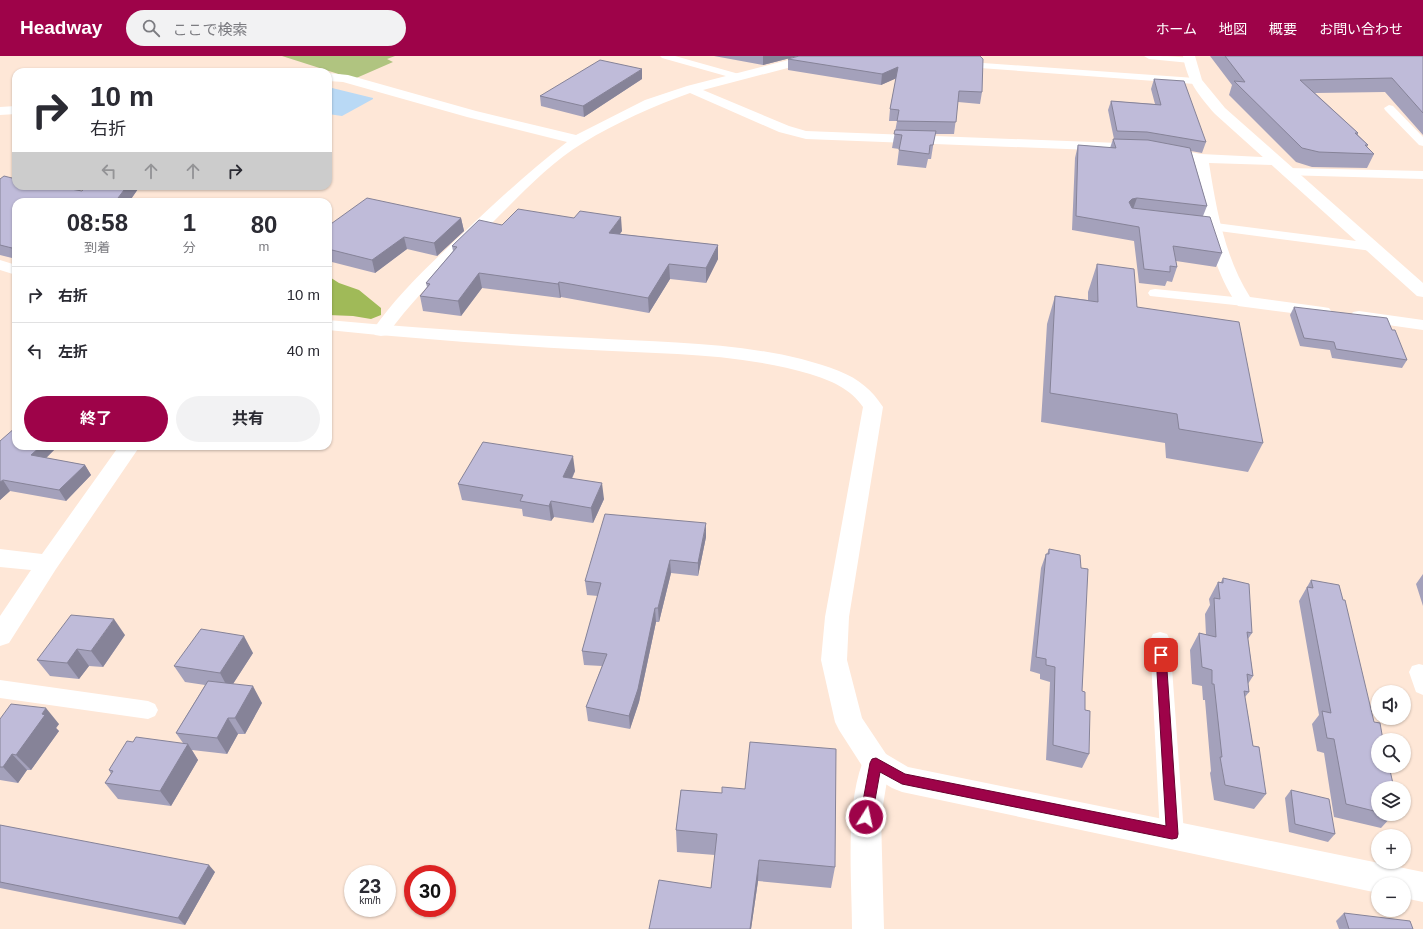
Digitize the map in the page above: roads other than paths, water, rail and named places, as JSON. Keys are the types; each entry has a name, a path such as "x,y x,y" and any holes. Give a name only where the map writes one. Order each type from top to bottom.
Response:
{"street":[{"path":"381,331 400,305 418,285 533,175 578,140 650,103 736,76 818,56"},
{"path":"1190,58 1191,72 1195,81 1220,111 1423,292"},
{"path":"332,76 344,78 472,114 578,140"},
{"path":"691,89 784,129 806,135 1144,148 1201,158 1276,161"},
{"path":"0,111 12,110"},
{"path":"1201,158 1203,180 1214,227 1234,289 1244,302 1423,325"},
{"path":"1288,172 1423,176"},
{"path":"0,265 12,269"},
{"path":"332,325 381,331 647,347 726,354 816,370 847,382 862,392 873,407 837,617 834,660 849,722 876,763 902,779 1423,886"},
{"path":"0,636 48,563 127,450"},
{"path":"0,558 48,563"},
{"path":"868,929 866,817 876,763"}],"lane":[{"path":"665,56 736,76"},
{"path":"1149,56 1190,58"},
{"path":"983,66 1195,81"},
{"path":"1389,108 1423,143"},
{"path":"1184,223 1372,247"},
{"path":"1155,293 1244,302"},
{"path":"1160,640 1172,834"},
{"path":"0,689 148,710"}],"water":[{"path":"332,88 373,98 373,99 342,116 332,115"}]}
